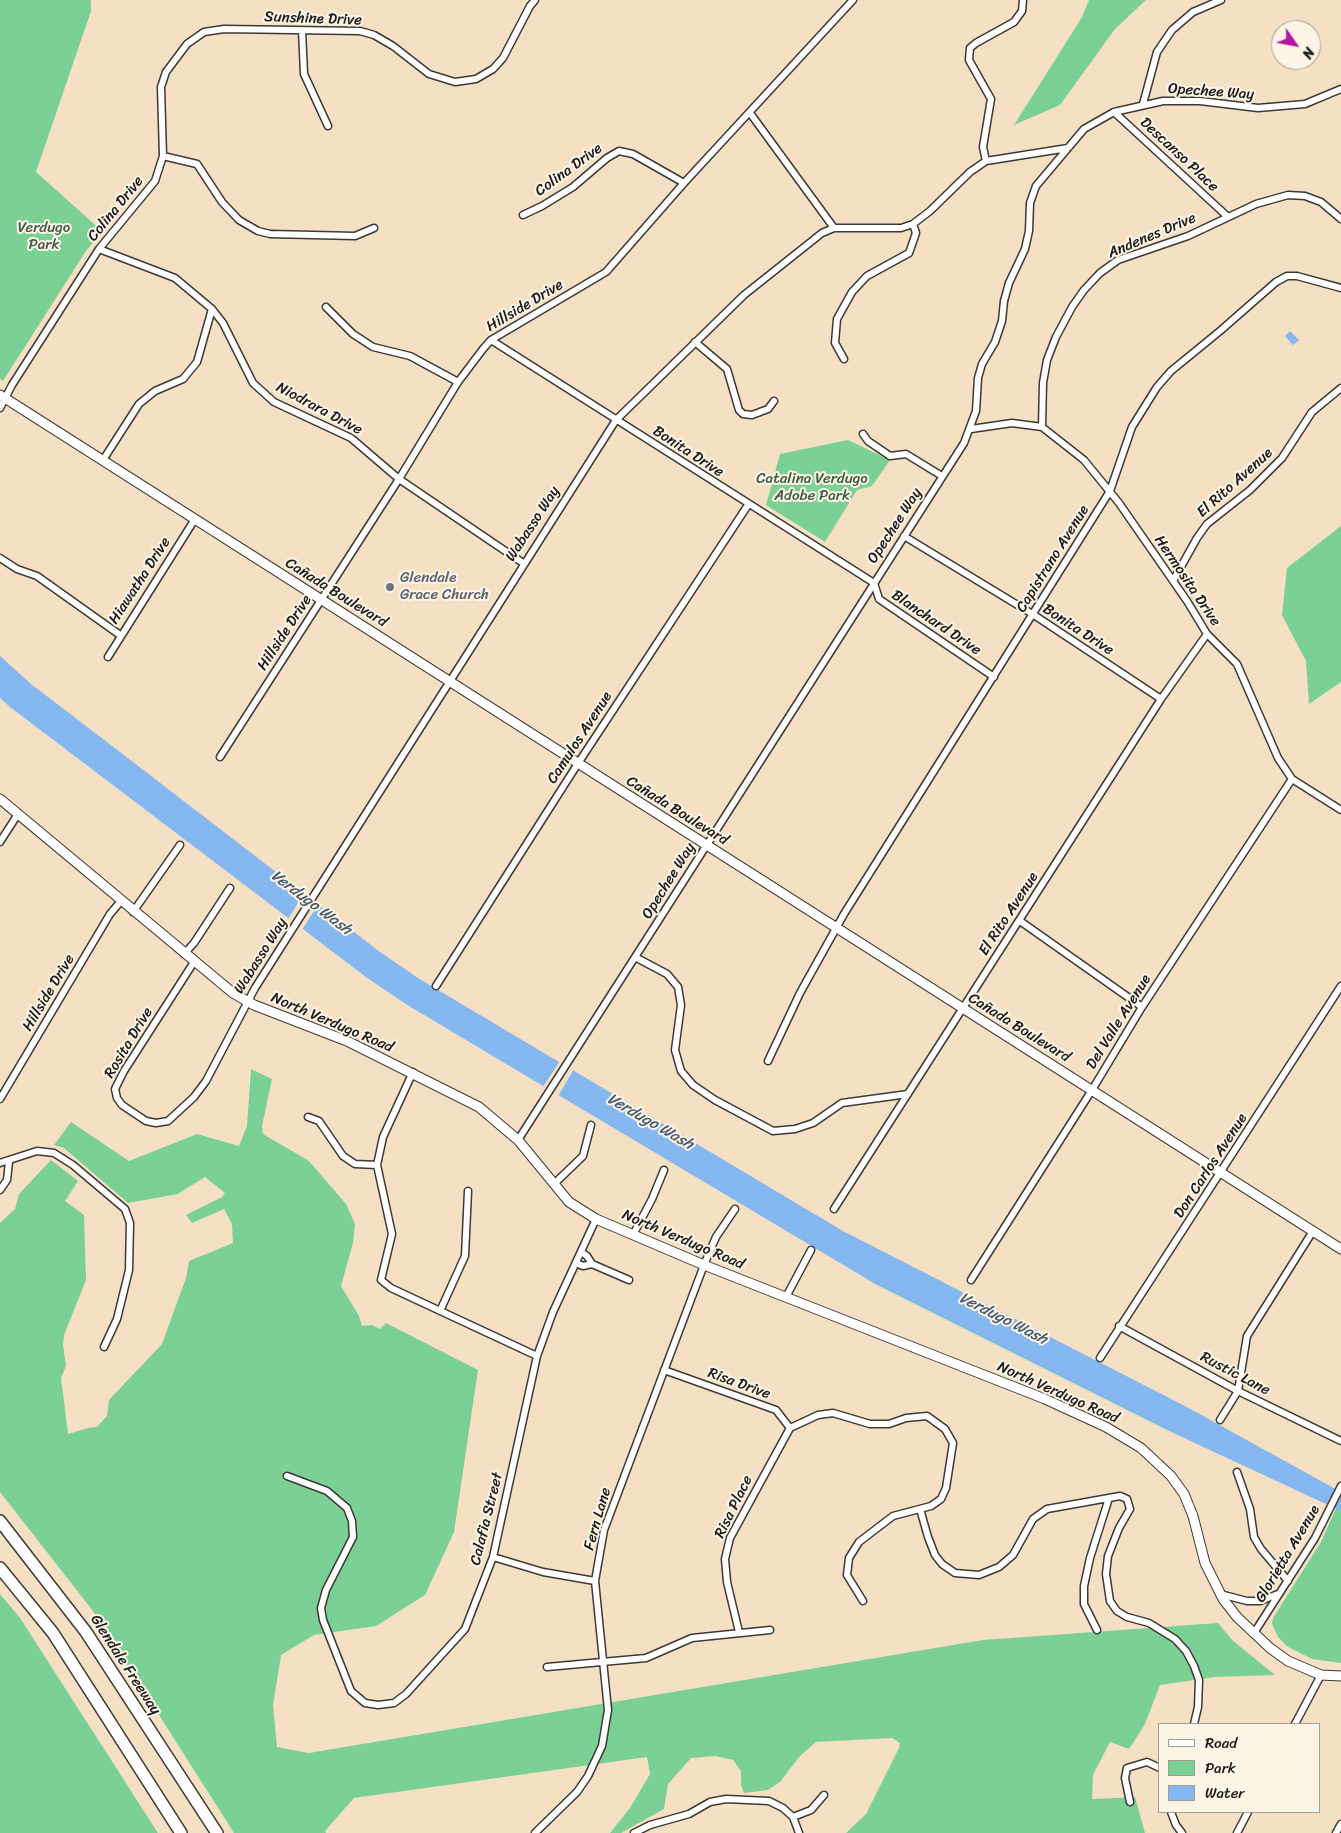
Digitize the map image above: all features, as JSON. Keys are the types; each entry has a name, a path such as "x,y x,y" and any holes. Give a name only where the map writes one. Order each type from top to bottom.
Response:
{"highway":[{"name":"Glendale Freeway","path":"0,1520 86,1632 217,1833"},
{"path":"0,1568 53,1633 181,1833"}],"main road":[{"name":"Cañada Boulevard","path":"2,396 837,930 1341,1249"},
{"name":"North Verdugo Road","path":"0,799 232,993 246,1001 347,1041 413,1072 479,1107 518,1140 569,1202 596,1219 704,1265 1045,1399 1106,1427 1141,1448 1171,1476 1184,1494 1193,1516 1205,1563 1220,1594 1237,1617 1288,1661 1321,1675 1341,1676"}],"street":[{"name":"Sunshine Drive","path":"163,156 161,87 166,72 187,44 204,32 224,29 360,31 374,35 393,46 429,74 455,82 476,79 493,70 503,58 535,0"},
{"name":"Hillside Drive","path":"220,757 399,479 458,382 491,340 606,272 684,183 853,0"},
{"path":"986,161 983,147 992,99 969,60 970,48 1014,22 1022,11 1023,0"},
{"path":"1143,104 1157,52 1172,30 1193,12 1221,0"},
{"path":"302,31 304,74 328,126"},
{"name":"Opechee Way","path":"518,1140 971,429 976,411 978,378 982,364 995,342 1002,321 1008,282 1025,249 1032,194 1036,186 1084,129 1114,112 1163,101 1200,101 1258,108 1305,104 1341,89"},
{"name":"Descanso Place","path":"1114,112 1228,217"},
{"path":"750,113 834,228 888,230 912,224 930,211 970,172 986,161 1068,148"},
{"name":"Colina Drive","path":"523,215 573,187 606,158 620,151 633,154 684,183"},
{"path":"163,156 198,164 222,202 239,220 258,231 270,234 355,236 374,228"},
{"name":"Colina Drive","path":"0,408 2,396 99,249 149,190 160,170 163,156"},
{"name":"Andenes Drive","path":"1042,427 1043,382 1047,360 1072,307 1084,290 1100,273 1118,260 1188,236 1256,204 1288,195 1304,196 1321,202 1338,210 1341,219"},
{"path":"844,359 835,343 836,319 852,292 867,276 909,254 916,233 912,224"},
{"name":"Wabasso Way","path":"156,1123 168,1120 194,1097 216,1064 246,1001 523,563 616,420 744,295 822,232 834,228"},
{"name":"Niodrara Drive","path":"99,249 175,278 212,309 223,323 253,383 274,402 351,438 399,479 523,563"},
{"name":"Capistrano Avenue","path":"768,1061 800,993 837,930 844,914 1034,615 1110,490 1132,427 1151,395 1171,371 1220,332 1276,282 1287,276 1297,276 1341,288"},
{"path":"326,307 353,334 372,347 410,356 458,382"},
{"path":"103,460 141,402 155,391 184,379 197,362 212,309"},
{"name":"Bonita Drive","path":"491,340 748,505 874,583"},
{"path":"696,342 727,369 739,410 743,414 752,415 768,409 774,400"},
{"name":"El Rito Avenue","path":"1173,581 1207,524 1250,490 1282,458 1312,412 1341,388"},
{"path":"971,429 1012,423 1042,427"},
{"name":"Hermosita Drive","path":"1042,427 1084,460 1110,490 1207,634 1237,664 1278,758 1292,779 1341,810"},
{"path":"863,434 868,441 890,456 906,454 942,476"},
{"name":"Camulos Avenue","path":"436,986 577,764 748,505"},
{"name":"Hiawatha Drive","path":"108,657 195,519"},
{"name":"Bonita Drive","path":"904,536 1034,615 1161,699"},
{"path":"0,558 17,569 37,576 120,636"},
{"name":"Blanchard Drive","path":"874,583 879,599 994,677"},
{"name":"El Rito Avenue","path":"834,1209 1161,699 1207,634"},
{"name":"Del Valle Avenue","path":"971,1280 1092,1090 1142,1007 1292,779"},
{"path":"0,842 18,814"},
{"path":"133,912 180,845"},
{"path":"184,954 194,943 230,888"},
{"name":"Hillside Drive","path":"0,1099 121,901"},
{"path":"1020,921 1142,1007"},
{"path":"635,957 667,974 678,987 681,1005 675,1050 681,1071 693,1085 715,1100 773,1131 790,1130 813,1123 842,1103 908,1094"},
{"name":"Rosita Drive","path":"156,1123 146,1121 122,1105 117,1098 115,1089 124,1071 194,962"},
{"name":"Don Carlos Avenue","path":"1100,1358 1119,1326 1221,1174 1341,986"},
{"path":"413,1072 383,1137 377,1165 392,1234 382,1280 391,1288 537,1356"},
{"path":"308,1117 319,1120 343,1156 355,1164 377,1165"},
{"path":"554,1184 584,1156 591,1125"},
{"path":"0,1164 37,1151 45,1151 61,1156 121,1204 129,1216 131,1243 129,1270 117,1319 104,1347"},
{"path":"0,1190 7,1180 9,1162"},
{"path":"632,1234 652,1199 664,1170"},
{"path":"440,1311 465,1256 468,1243 468,1191"},
{"name":"Fern Lane","path":"535,1833 577,1792 588,1776 602,1746 608,1710 595,1581 607,1522 704,1265 716,1236 735,1209"},
{"name":"Calafia Street","path":"287,1476 327,1491 347,1508 352,1521 353,1537 326,1590 321,1608 323,1620 351,1691 366,1702 378,1705 394,1703 406,1694 465,1629 493,1557 537,1356 553,1312 596,1219"},
{"path":"1220,1420 1238,1391 1247,1336 1313,1231"},
{"path":"786,1297 811,1250"},
{"path":"580,1252 587,1256 592,1264 628,1280"},
{"path":"576,1263 583,1266 592,1264"},
{"name":"Rustic Lane","path":"1119,1326 1238,1391 1341,1441"},
{"name":"Risa Drive","path":"664,1370 776,1410 790,1428"},
{"path":"790,1428 818,1415 833,1413 870,1424 889,1424 906,1418 927,1416 945,1429 953,1443 946,1488 940,1499 931,1506 893,1516 860,1542 849,1558 848,1574 863,1602"},
{"name":"Risa Place","path":"739,1632 727,1582 725,1559 730,1538 790,1428"},
{"path":"1237,1472 1250,1509 1254,1537 1261,1549 1288,1581"},
{"name":"Glorietta Avenue","path":"1254,1633 1288,1581 1330,1510 1340,1488"},
{"path":"920,1508 931,1546 942,1564 955,1573 979,1575 999,1567 1013,1555 1033,1519 1048,1509 1125,1497 1131,1506 1119,1528 1108,1556 1106,1574 1110,1601 1117,1611 1127,1618 1149,1623 1174,1639 1186,1652 1199,1680 1198,1707 1194,1723"},
{"path":"1097,1630 1084,1604 1084,1586 1090,1558 1109,1498"},
{"path":"493,1557 543,1572 595,1581"},
{"path":"1220,1594 1247,1602 1260,1601 1280,1594"},
{"path":"547,1667 646,1658 692,1638 770,1630"},
{"path":"1296,1723 1321,1675"},
{"path":"1130,1802 1125,1778 1127,1768 1147,1762 1158,1767"},
{"path":"793,1817 811,1810 824,1795"},
{"path":"634,1833 650,1825 689,1814 710,1802 726,1799 769,1801 783,1808 793,1817 799,1833"},
{"path":"1171,1813 1176,1826 1182,1833"},
{"path":"1237,1833 1247,1813"},
{"path":"1336,1833 1341,1824"}],"green space":[{"name":"Verdugo Park","path":"0,0 91,0 91,11 36,172 102,231 86,251 3,381 0,379"},
{"path":"1089,0 1146,0 1115,29 1060,105 1014,125 1081,19"},
{"name":"Catalina Verdugo Adobe Park","path":"848,440 890,460 872,486 857,490 825,542 766,505 780,454"},
{"path":"1341,526 1341,682 1309,704 1306,661 1282,615 1287,568"},
{"path":"251,1069 272,1079 262,1126 263,1134 309,1161 346,1204 355,1224 353,1243 341,1286 359,1316 362,1326 372,1325 380,1329 386,1323 478,1370 454,1532 425,1595 376,1626 314,1635 281,1655 273,1705 277,1747 309,1753 983,1640 1218,1623 1232,1640 1275,1675 1215,1677 1160,1685 1145,1724 1129,1749 1110,1742 1093,1775 1092,1799 1135,1797 1145,1833 846,1833 866,1814 899,1748 900,1743 892,1738 816,1742 799,1757 780,1782 768,1790 744,1793 741,1785 741,1771 733,1760 715,1756 691,1758 668,1784 664,1809 621,1833 610,1833 630,1808 650,1774 647,1757 354,1798 325,1831 326,1833 234,1833 93,1611 0,1492 0,1223 15,1209 19,1194 51,1160 78,1181 65,1201 84,1215 86,1280 64,1335 63,1345 66,1366 61,1378 68,1434 97,1427 107,1416 109,1400 162,1344 186,1278 189,1261 233,1243 232,1224 224,1209 192,1223 186,1215 222,1197 225,1193 205,1177 178,1194 128,1203 64,1148 54,1145 71,1122 129,1161 197,1134 239,1146 247,1126"},
{"path":"1341,1497 1341,1663 1312,1659 1288,1647 1278,1637 1272,1624 1273,1618 1321,1542"},
{"path":"0,1594 20,1618 158,1833 0,1833"}],"water":[{"path":"1290,331 1299,340 1293,345 1285,336"},
{"name":"Verdugo Wash","path":"0,656 31,684 380,952 418,978 843,1231 1185,1406 1341,1492 1341,1511 1169,1431 877,1285 404,1003 366,977 10,707 0,698"}],"pier":[{"path":"306,890 320,901 302,930 288,919"},
{"path":"560,1061 574,1069 557,1098 541,1090"}],"place":[{"name":"Glendale Grace Church","path":"390,587"}]}
